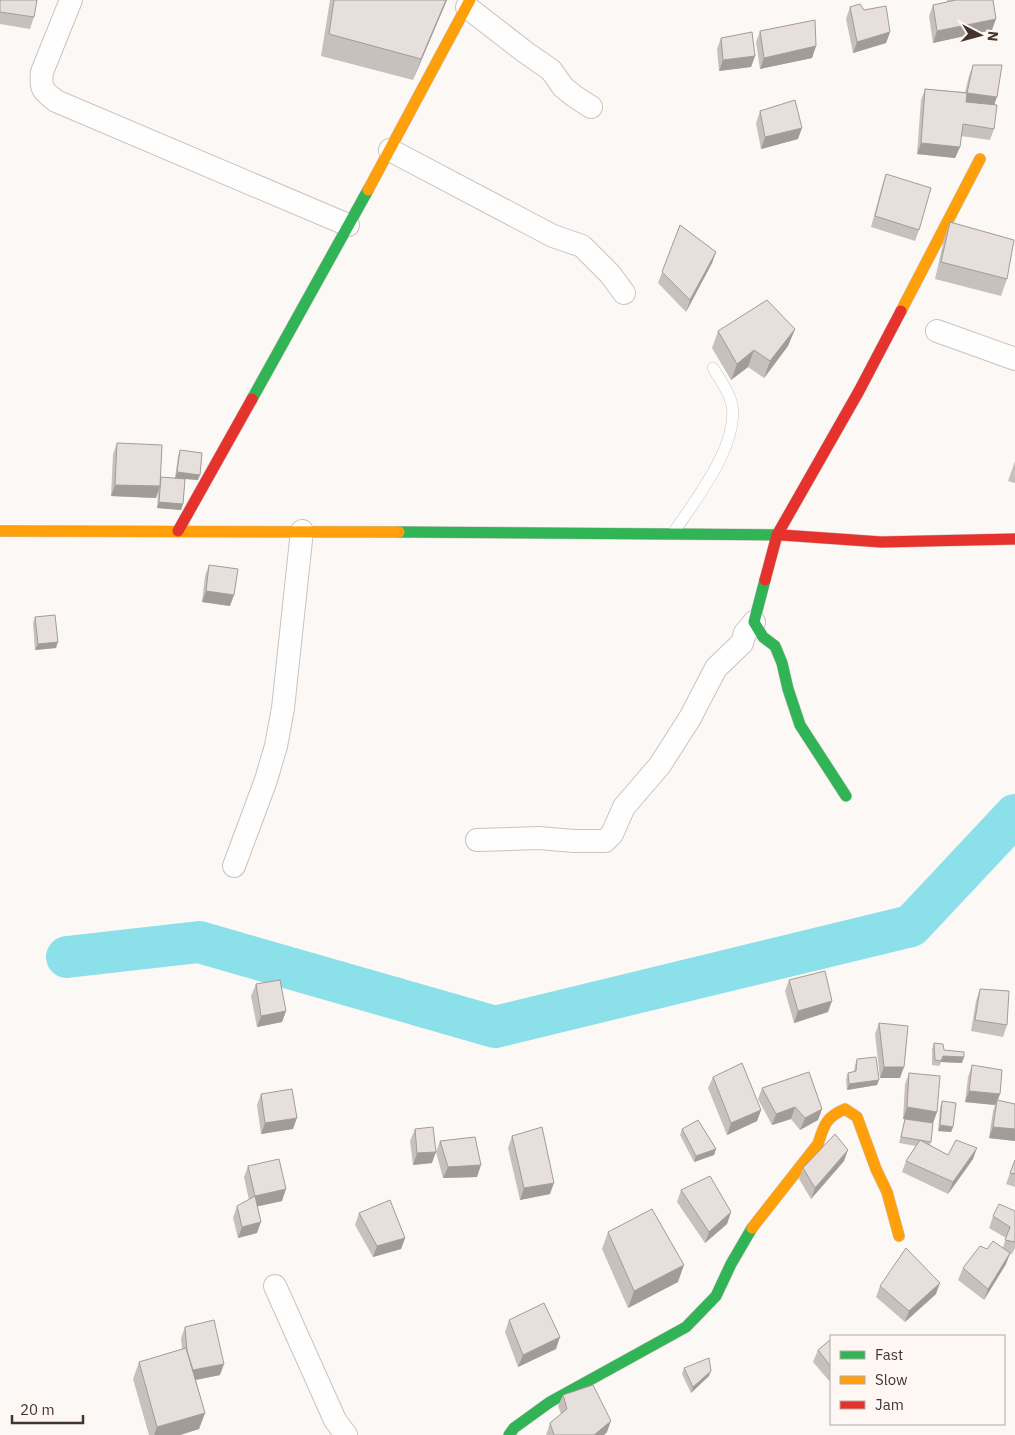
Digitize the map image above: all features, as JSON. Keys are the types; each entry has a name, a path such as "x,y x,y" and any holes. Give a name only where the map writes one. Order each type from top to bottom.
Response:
{"street":[{"path":"71,0 42,72 41,85 44,92 56,102 348,225"},
{"path":"178,531 469,4 525,52 551,70 563,87 591,107"},
{"path":"390,150 553,236 582,246 610,274 624,293"},
{"path":"477,840 539,838 606,841 612,834 624,807 660,765 690,718 716,668 742,643 745,634 754,622 777,535 859,391 980,159"},
{"path":"937,331 1015,359"},
{"path":"0,532 302,531 777,535 881,542 1015,539"},
{"path":"234,866 266,780 276,746 284,700 302,531"},
{"path":"754,622 764,637 775,646 782,663 800,725 846,796"},
{"path":"509,1435 514,1428 550,1402 686,1327 716,1296 730,1264 748,1233 818,1144 823,1128 833,1114 845,1109 857,1117 876,1169 887,1192 899,1236"},
{"path":"275,1286 335,1420 346,1435"}],"lane":[{"path":"673,534 723,456 731,434 733,415 730,399 713,368"}],"building":[{"path":"0,0 37,0 34,17 0,12"},
{"path":"334,0 446,0 421,59 329,34"},
{"path":"956,0 993,0 996,19 937,31 933,5"},
{"path":"860,4 864,10 886,6 890,32 857,42 850,7"},
{"path":"815,20 816,46 764,58 760,31"},
{"path":"752,32 755,56 723,60 721,38"},
{"path":"973,65 1002,65 997,97 967,93"},
{"path":"925,89 967,93 966,102 997,105 994,129 963,124 960,147 921,143"},
{"path":"795,100 802,128 765,137 760,111"},
{"path":"886,174 931,188 919,230 875,216"},
{"path":"950,222 1014,240 1007,279 941,262"},
{"path":"680,225 716,252 690,300 662,272"},
{"path":"767,300 795,329 770,361 754,350 737,364 718,331"},
{"path":"117,443 162,445 160,486 115,485"},
{"path":"180,450 202,453 200,475 177,472"},
{"path":"161,477 185,479 183,504 159,502"},
{"path":"209,565 238,569 234,595 206,591"},
{"path":"55,615 58,642 38,644 35,617"},
{"path":"825,971 832,1001 798,1011 789,980"},
{"path":"280,980 286,1011 261,1016 256,984"},
{"path":"980,989 1009,991 1007,1025 975,1020"},
{"path":"879,1023 908,1026 904,1067 884,1067"},
{"path":"934,1043 943,1044 944,1050 964,1052 964,1057 943,1056 941,1061 935,1060"},
{"path":"876,1057 879,1080 849,1084 848,1073 856,1071 857,1059"},
{"path":"742,1063 761,1110 731,1123 713,1077"},
{"path":"972,1065 1002,1070 1000,1094 969,1091"},
{"path":"809,1072 822,1109 805,1118 795,1107 776,1114 762,1088"},
{"path":"909,1073 940,1076 937,1112 907,1107"},
{"path":"292,1089 297,1118 265,1123 261,1094"},
{"path":"997,1100 1015,1104 1015,1129 993,1127"},
{"path":"942,1101 956,1103 953,1127 940,1125"},
{"path":"905,1119 933,1123 931,1142 901,1137"},
{"path":"698,1120 716,1149 696,1156 682,1129"},
{"path":"433,1127 436,1152 417,1153 415,1129"},
{"path":"542,1127 554,1183 524,1188 512,1136"},
{"path":"835,1134 848,1150 815,1188 803,1168"},
{"path":"475,1137 481,1165 448,1167 440,1141"},
{"path":"920,1140 948,1155 956,1140 977,1148 953,1182 906,1161"},
{"path":"279,1159 286,1189 255,1196 248,1166"},
{"path":"1015,1160 1015,1174 1010,1173"},
{"path":"710,1176 731,1212 709,1232 681,1190"},
{"path":"255,1196 261,1222 242,1227 237,1206"},
{"path":"390,1200 405,1238 377,1246 359,1213"},
{"path":"999,1204 1015,1211 1015,1242 1005,1240 1010,1227 993,1216"},
{"path":"652,1209 684,1265 634,1291 608,1232"},
{"path":"993,1241 1010,1253 988,1289 963,1268 980,1246 987,1249"},
{"path":"906,1248 940,1283 909,1311 880,1286"},
{"path":"544,1303 560,1337 523,1355 509,1320"},
{"path":"214,1320 224,1364 193,1370 187,1351 185,1327"},
{"path":"830,1340 830,1366 818,1350"},
{"path":"186,1348 205,1413 157,1427 139,1362"},
{"path":"709,1358 711,1371 693,1387 684,1368"},
{"path":"593,1385 611,1421 594,1435 554,1435 550,1423 567,1409 563,1395"}],"waterway":[{"path":"67,957 199,942 495,1027 911,926 1015,815"}],"traffic: fast":[{"path":"252,399 368,190"},
{"path":"399,532 782,535"},
{"path":"765,580 754,622 763,637 775,646 782,663 800,725 846,796"},
{"path":"509,1435 514,1428 550,1402 686,1327 716,1296 731,1264 752,1228"}],"traffic: slow":[{"path":"368,190 470,0"},
{"path":"901,311 980,159"},
{"path":"0,531 399,532"},
{"path":"752,1228 818,1144 827,1122 834,1115 845,1109 857,1117 876,1169 887,1192 899,1236"}],"traffic: jam":[{"path":"765,580 777,535 859,391 901,311"},
{"path":"178,531 252,399"},
{"path":"782,535 881,542 1015,539"}]}
